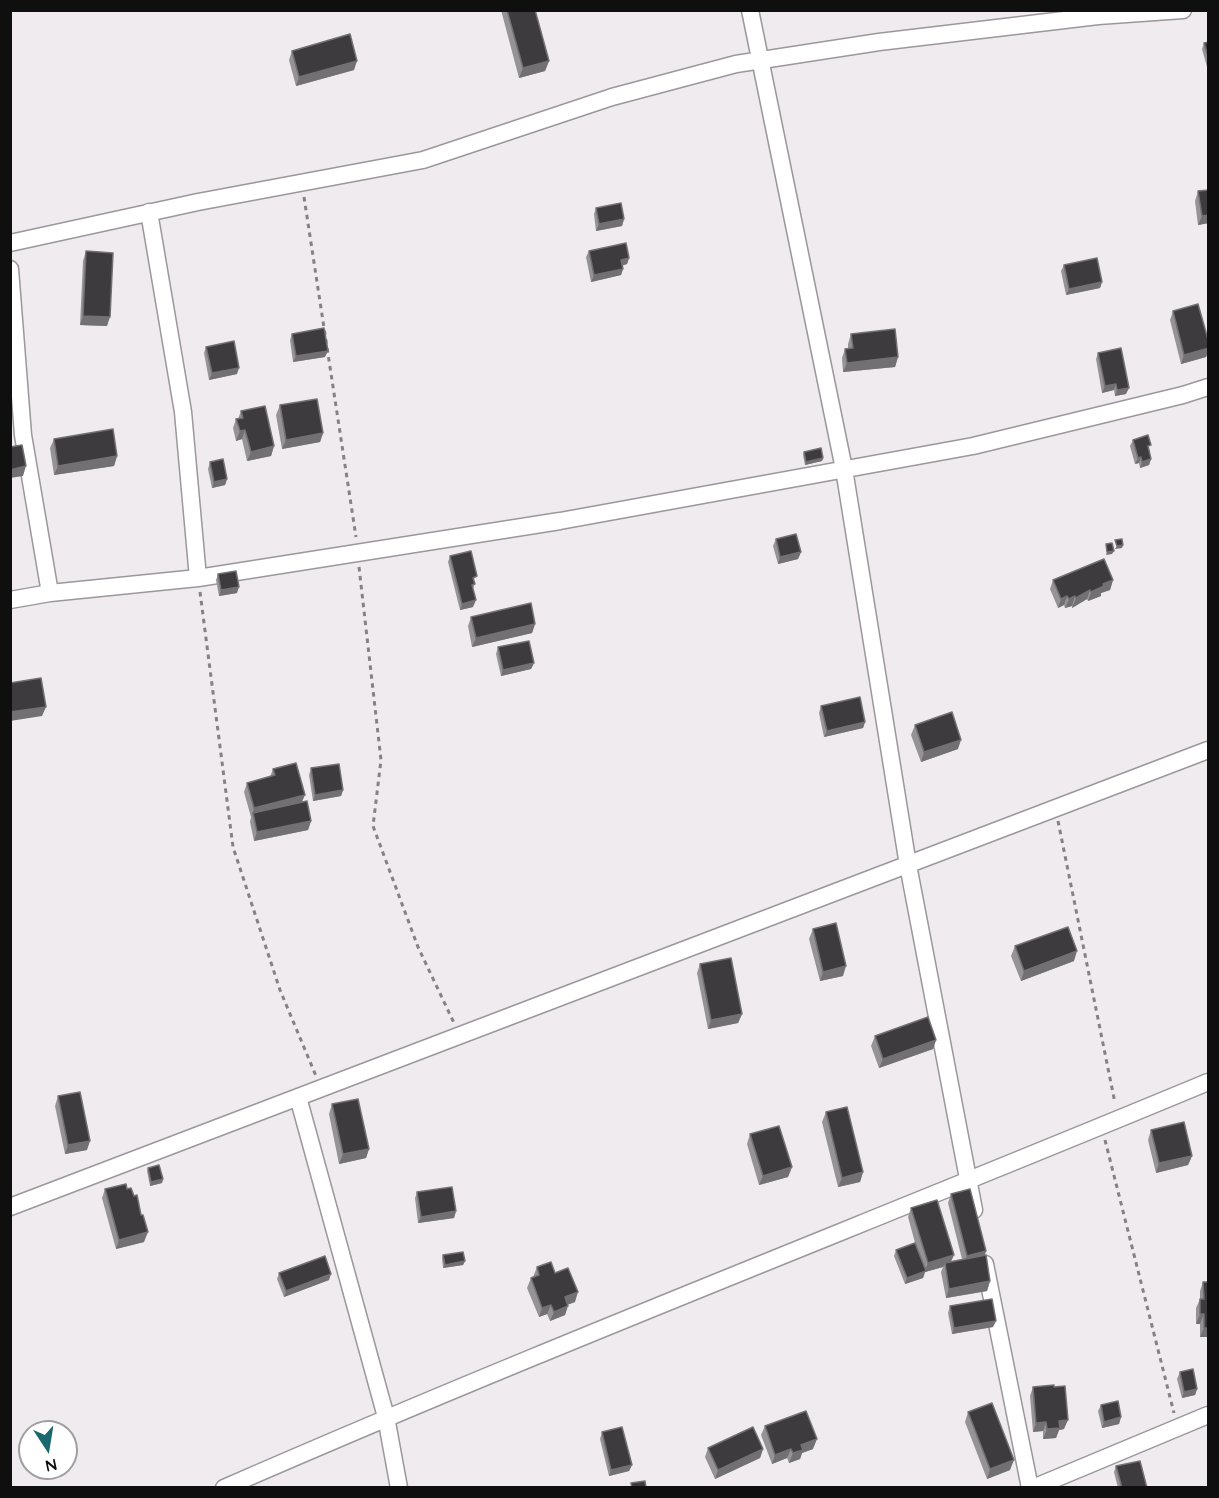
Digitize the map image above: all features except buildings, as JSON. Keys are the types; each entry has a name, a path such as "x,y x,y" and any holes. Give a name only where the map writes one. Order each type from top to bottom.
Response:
{"street":[{"path":"750,10 844,469 908,865 978,1227"},
{"path":"10,243 149,212 423,160 612,97 736,64 879,42 1064,20 1183,10"},
{"path":"149,212 183,412 198,578"},
{"path":"10,269 23,435 50,593"},
{"path":"10,600 50,593 198,578 560,521 973,446 1209,387"},
{"path":"10,1207 1209,750"},
{"path":"224,1488 386,1417 969,1182 1209,1082"},
{"path":"298,1097 386,1417 399,1488"},
{"path":"982,1250 1031,1488 1209,1415"}],"path":[{"path":"302,182 358,553 381,760 373,826 418,948 459,1036"},
{"path":"198,578 233,847 280,990 322,1088"},
{"path":"1056,808 1118,1119"},
{"path":"1101,1126 1178,1428"}]}
